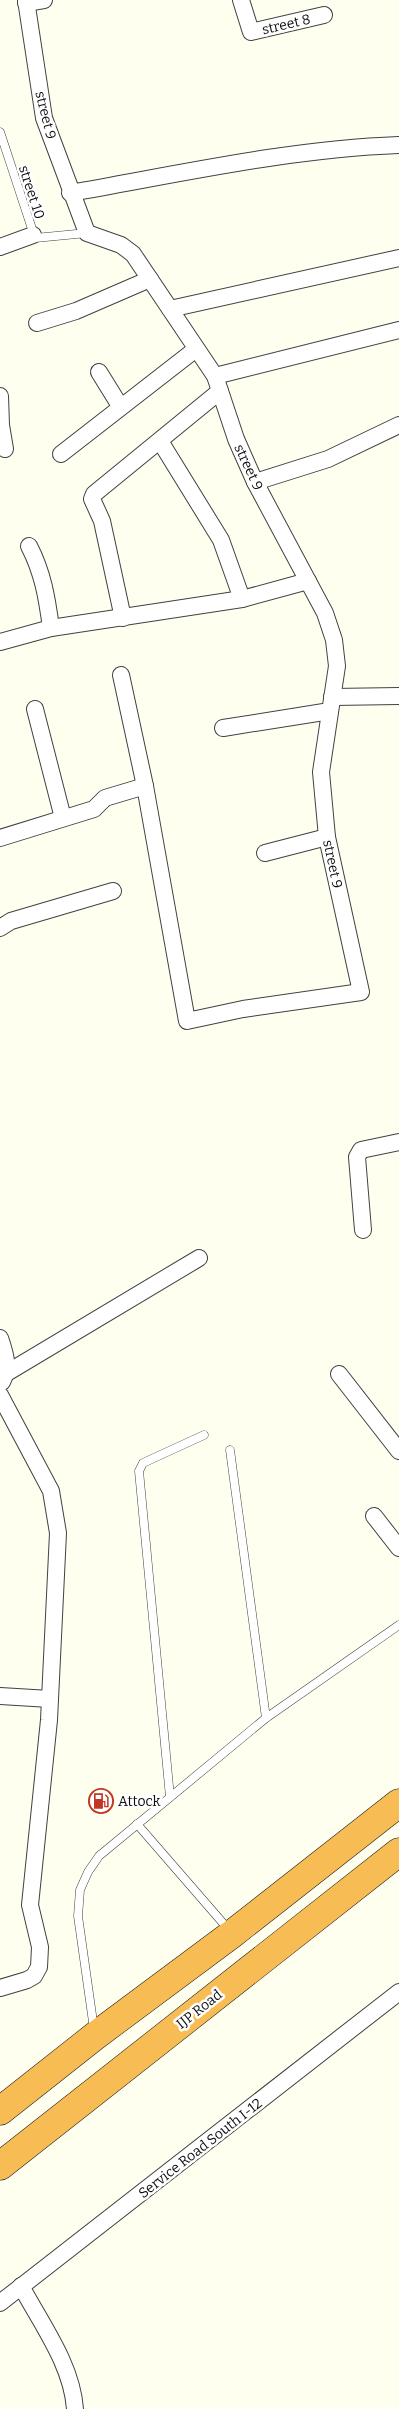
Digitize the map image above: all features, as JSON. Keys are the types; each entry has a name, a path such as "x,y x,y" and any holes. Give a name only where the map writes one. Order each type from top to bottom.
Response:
{"highway":[{"path":"0,2111 95,2036 232,1934 399,1803"},
{"name":"IJP Road","path":"0,2166 399,1852"}],"street":[{"path":"26,1 44,0"},
{"name":"street 8","path":"241,0 251,32 324,15"},
{"name":"street 9","path":"26,1 44,118 70,193 87,233 121,245 133,254 196,349 217,384 236,439 255,482 325,613 334,640 337,666 321,772 327,837 361,992 243,1009 187,1021 145,786"},
{"path":"70,193 259,160 355,146 399,144"},
{"path":"0,246 33,235"},
{"path":"170,309 399,258"},
{"path":"37,324 76,311 150,279"},
{"path":"123,618 102,521 92,500 94,494 160,441 217,384 399,330"},
{"path":"61,454 120,406 196,349"},
{"path":"99,372 120,406"},
{"path":"0,396 1,425 6,448"},
{"path":"255,482 328,459 399,425"},
{"path":"160,441 221,540 242,599"},
{"path":"29,546 40,568 46,588 50,628"},
{"path":"0,642 50,628 242,599 308,581"},
{"path":"0,838 94,809 105,798 145,786 121,675"},
{"path":"223,728 331,704 399,696"},
{"path":"34,710 63,818"},
{"path":"265,852 327,837"},
{"path":"0,928 11,922 113,890"},
{"path":"363,1230 357,1157 362,1150 399,1142"},
{"path":"3,1375 199,1258"},
{"path":"0,1338 6,1357 0,1394 51,1491 56,1510 58,1533 50,1699 30,1905 40,1947 39,1967 34,1976 27,1980 0,1988"},
{"path":"339,1374 399,1451"},
{"path":"374,1516 399,1548"},
{"path":"0,1696 50,1699"},
{"name":"Service Road South I-12","path":"0,2303 399,1992"},
{"path":"22,2286 66,2367 74,2391 75,2409"}],"lane":[{"name":"street 10","path":"0,132 33,235 39,238 87,233"},
{"path":"170,1797 139,1471 143,1463 204,1435"},
{"path":"230,1450 266,1718"},
{"path":"95,2036 78,1916 80,1890 98,1856 266,1718 399,1626"},
{"path":"137,1824 232,1934"}],"place":[{"name":"Attock","path":"101,1801"}]}
